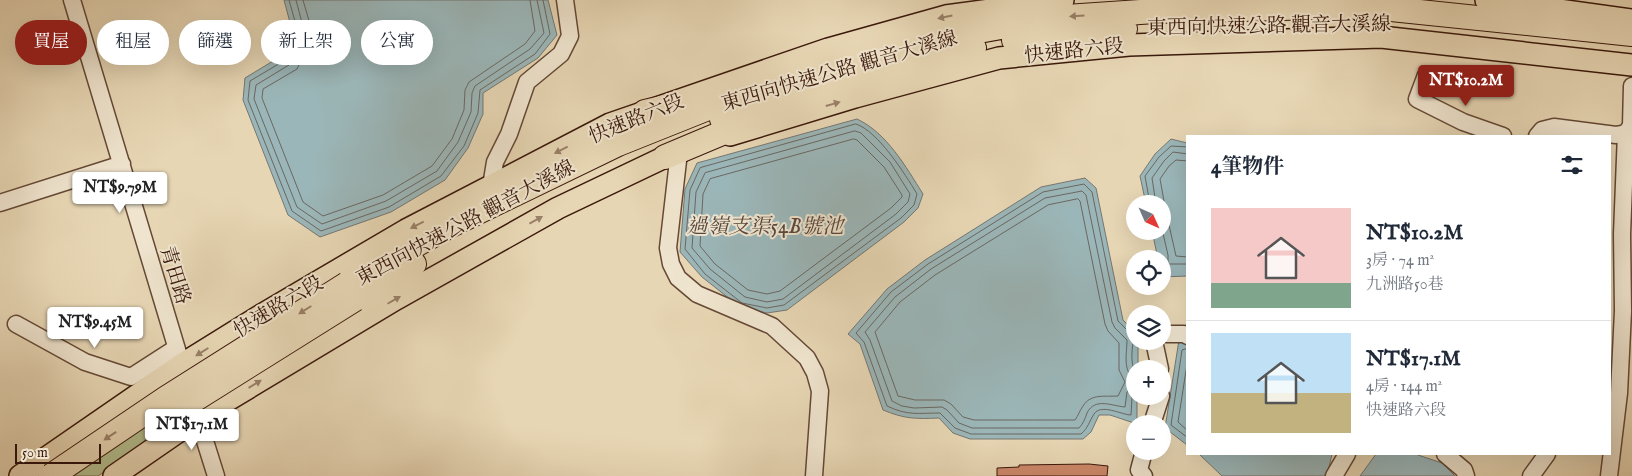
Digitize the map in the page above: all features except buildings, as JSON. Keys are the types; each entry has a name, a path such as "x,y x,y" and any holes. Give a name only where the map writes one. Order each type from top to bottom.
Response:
{"highway":[{"name":"東西向快速公路 觀音大溪線","path":"80,476 170,415 356,299 452,242 540,197 654,143 756,107 934,39 1051,18 1155,10 1362,6 1632,34"},
{"name":"東西向快速公路 觀音大溪線","path":"51,476 165,399 347,284 449,226 618,144 748,92 1023,38 1163,25 1378,20 1632,50"},
{"path":"645,112 842,73"},
{"path":"672,154 842,73"}],"main road":[{"name":"快速路六段","path":"20,476 179,356 263,314 406,230 610,124 828,48 946,16 1063,0"},
{"path":"1486,0 1632,20"},
{"name":"快速路六段","path":"114,476 198,418 396,299 558,208 672,154 765,123 999,58 1129,45 1381,37 1632,65"}],"street":[{"name":"青田路","path":"72,0 216,476"},
{"path":"491,186 495,162 509,134 527,82 561,54 570,36 565,0"},
{"path":"1426,75 1417,100 1460,129 1497,135"},
{"path":"1609,476 1618,393 1622,329 1622,234 1626,133 1630,126 1632,86"},
{"path":"1538,135 1542,130 1554,127 1616,135 1626,133"},
{"path":"672,154 668,248 671,264 678,278 697,294 772,326 808,358 820,390 814,476"},
{"path":"0,203 122,164"},
{"path":"16,324 84,362 131,377 179,356"},
{"path":"1171,334 1186,335"},
{"path":"1334,476 1346,455"},
{"path":"1446,455 1464,470 1466,476"},
{"path":"1531,476 1546,455"},
{"path":"1142,460 1140,470 1144,476"}],"green space":[{"path":"174,380 187,416 98,476 33,476"}],"water":[{"path":"284,0 548,0 557,35 538,58 483,93 483,114 468,148 445,180 391,212 320,237 288,215 243,100 245,78 266,65 351,65 351,20 289,20"},
{"name":"過嶺支渠54B號池","path":"857,119 878,133 903,162 923,194 918,208 904,222 787,310 767,313 740,307 702,277 680,252 685,189 697,163"},
{"path":"1171,139 1186,143 1186,276 1171,277 1171,250 1156,250 1154,240 1171,240 1171,195 1144,195 1140,176 1155,154"},
{"path":"1085,178 1096,188 1123,320 1126,323 1126,350 1138,350 1138,360 1126,360 1126,405 1137,405 1137,415 1126,415 1126,420 1110,415 1099,415 1091,432 1083,439 970,439 953,433 939,418 910,418 883,410 860,344 848,334 887,289 925,260 1041,187"},
{"path":"1179,340 1186,344 1186,444 1171,433 1171,415 1167,415 1169,405 1171,405 1171,390"},
{"path":"1200,455 1332,455 1327,476 1222,476"},
{"path":"1375,455 1418,455 1442,463 1455,476 1360,476"}]}
